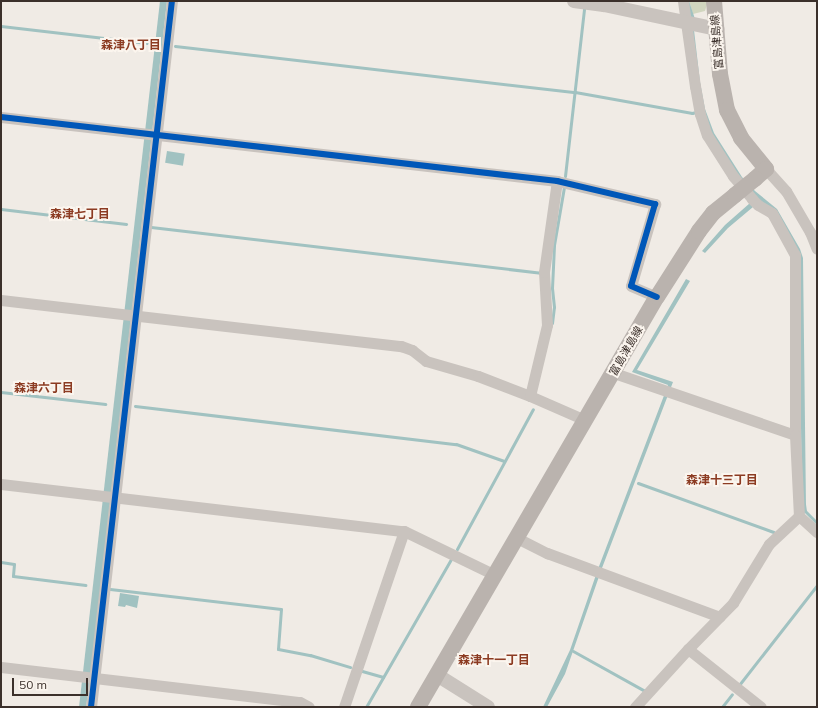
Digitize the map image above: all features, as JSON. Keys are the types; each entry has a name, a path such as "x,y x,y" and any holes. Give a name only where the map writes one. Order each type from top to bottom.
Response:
{"main road":[{"name":"富島津島線","path":"418,707 657,297 699,230 713,213 760,174 727,110 720,74 714,1"}],"street":[{"path":"91,707 89,677 116,498 131,314 152,135 172,1"},
{"path":"574,1 604,4 717,29"},
{"path":"683,1 691,24 695,86 700,114 707,135 733,176 747,193 758,205 772,213 795,255 795,435 799,516 817,532"},
{"path":"1,118 557,181 655,204 631,286 657,297"},
{"path":"760,174 786,191 810,232 817,249"},
{"path":"530,396 547,325 544,272 557,181"},
{"path":"1,300 401,346 412,350 426,361 478,376 530,396 585,420"},
{"path":"614,373 795,435"},
{"path":"1,484 404,531 495,575"},
{"path":"635,707 688,649 733,603 769,544 799,516"},
{"path":"344,707 404,531"},
{"path":"517,538 547,553 720,617"},
{"path":"688,649 761,707"},
{"path":"1,667 300,702 308,707"},
{"path":"437,675 488,707"}],"green space":[{"path":"689,1 708,1 705,11 693,14"}],"water":[{"path":"160,1 167,1 91,672 86,707 79,707"},
{"path":"685,1 689,1 695,19 694,30 700,82 705,109 714,133 742,177 755,191 777,209 800,249 803,258 806,507 802,507 799,265 759,201 719,150 705,119"},
{"path":"167,151 185,154 183,166 165,163"},
{"path":"750,203 753,207 728,228 705,253 702,251 725,225"},
{"path":"686,279 690,281 637,370 673,382 602,568 565,674 547,707 543,707 570,650 598,569 668,385 632,372"},
{"path":"120,593 139,596 137,608 126,605 125,607 118,606"}],"waterway":[{"path":"565,176 584,8"},
{"path":"1,26 147,43"},
{"path":"175,46 575,92 692,113 696,112"},
{"path":"552,323 554,307 552,288 554,245 564,187"},
{"path":"1,209 126,224"},
{"path":"151,227 540,273"},
{"path":"1,392 105,404"},
{"path":"135,406 456,444 504,461"},
{"path":"457,549 533,409"},
{"path":"638,483 773,532"},
{"path":"804,504 805,511 817,523"},
{"path":"366,707 451,559"},
{"path":"1,562 14,564 13,576 85,585"},
{"path":"739,685 817,585"},
{"path":"110,589 281,609 278,649 310,655 350,667"},
{"path":"573,651 645,691"},
{"path":"362,671 383,677"},
{"path":"722,707 732,694"}],"cycle path":[{"path":"91,707 172,1"},
{"path":"1,117 557,181 655,204 631,286 657,297"}],"district":[{"name":"森津八丁目","path":"131,45"},
{"name":"森津七丁目","path":"80,214"},
{"name":"森津六丁目","path":"44,388"},
{"name":"森津十三丁目","path":"722,480"},
{"name":"森津十一丁目","path":"494,660"}]}
